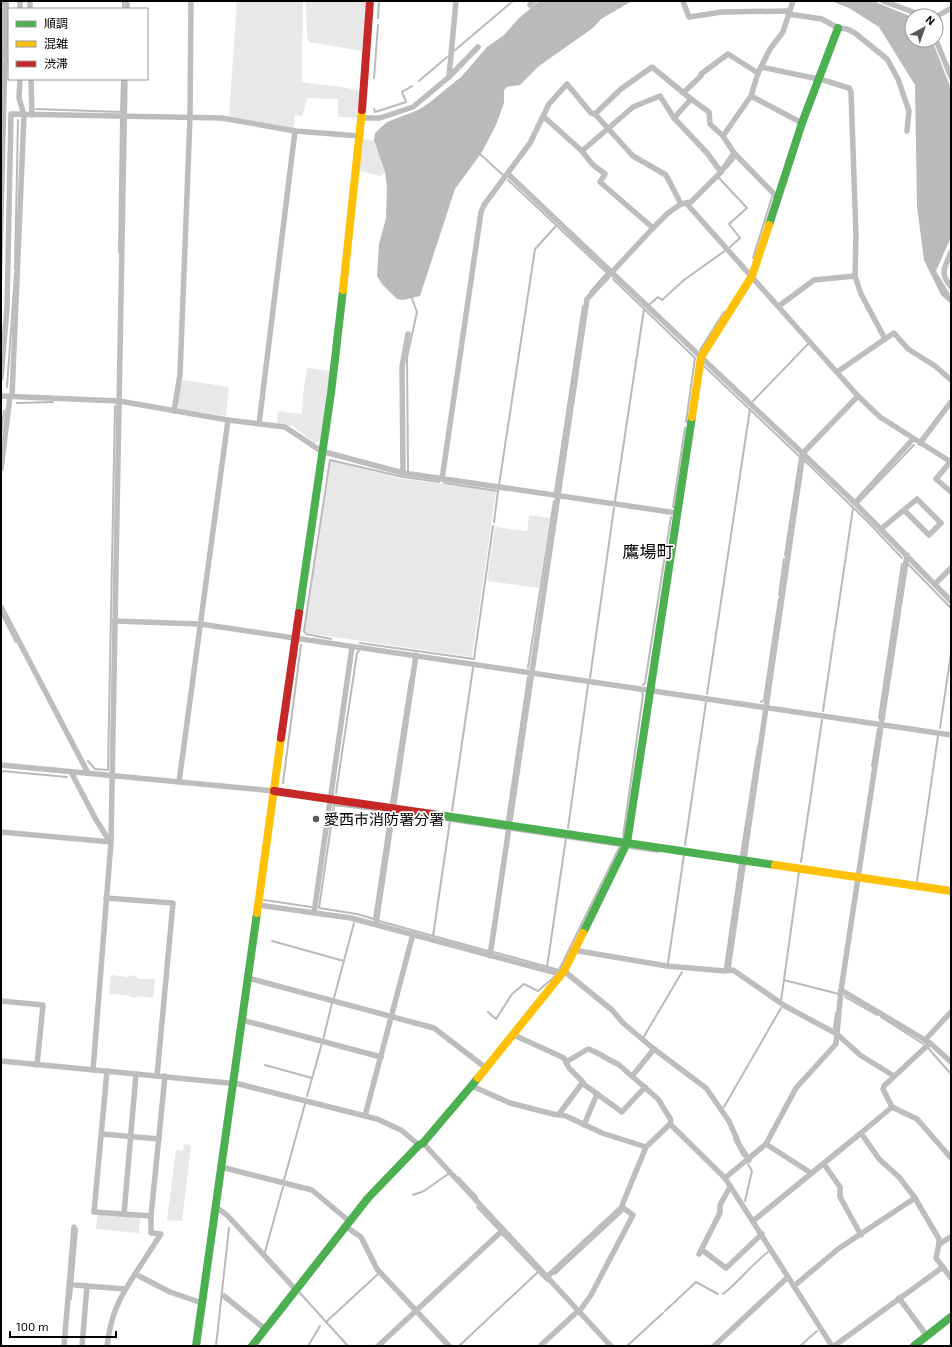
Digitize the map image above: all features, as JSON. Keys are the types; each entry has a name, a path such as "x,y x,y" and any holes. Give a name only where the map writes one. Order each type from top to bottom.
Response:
{"street":[{"path":"174,411 180,375 190,117 191,1"},
{"path":"196,1346 295,638 331,393 360,136 370,1"},
{"path":"449,77 456,1"},
{"path":"683,1 690,17 722,12 789,12 822,19 838,28 854,33 880,52 892,65 909,111 907,131"},
{"path":"723,136 751,96 761,67 770,50 783,32 793,1"},
{"path":"883,1 904,9"},
{"path":"252,1346 368,1198 421,1144 472,1086 514,1035 562,972 627,843 649,690 701,358 752,276 802,123 838,28"},
{"path":"361,118 380,118 413,107 449,77 478,47"},
{"path":"939,48 951,78"},
{"path":"683,93 701,76 701,74 728,54 758,74"},
{"path":"595,114 622,89 652,67 709,112 710,124 723,136 734,153 778,198"},
{"path":"761,67 849,88 851,92 856,235 855,276 864,301 885,339"},
{"path":"1,469 11,396 24,115 20,98 20,80"},
{"path":"31,80 32,115"},
{"path":"92,1070 110,842 126,80"},
{"path":"442,479 481,212 484,205 530,143 549,104 568,84 591,113 595,114 633,156 666,175 684,203 752,276 858,396 880,417 951,462 936,479 951,492"},
{"path":"582,151 633,107 660,96 674,118 710,157 721,172"},
{"path":"751,96 802,123"},
{"path":"674,118 691,99"},
{"path":"1,378 7,308 11,114 222,118 295,131 360,136"},
{"path":"544,117 582,151 592,164 605,174 600,182 653,228"},
{"path":"259,424 295,131"},
{"path":"490,956 587,299 653,228 684,203 691,202 721,172 734,153"},
{"path":"508,174 855,502 951,601"},
{"path":"951,252 944,270 944,278 951,287"},
{"path":"779,306 814,280 855,276"},
{"path":"403,473 402,367 408,334"},
{"path":"837,372 894,334 908,349 935,366 951,380"},
{"path":"1,396 119,401 228,420 285,427 322,451 403,473 677,513"},
{"path":"728,969 804,453 858,396"},
{"path":"920,443 951,402"},
{"path":"179,782 228,420"},
{"path":"855,502 913,439"},
{"path":"881,529 917,499 941,523 929,534 904,510"},
{"path":"725,1178 749,1160 766,1144 796,1088 836,1044 842,990 907,555"},
{"path":"935,584 951,568"},
{"path":"1,607 88,773"},
{"path":"115,621 200,624 951,734"},
{"path":"314,913 352,647"},
{"path":"376,924 416,655"},
{"path":"1,765 274,791 951,891"},
{"path":"71,772 95,818 110,842"},
{"path":"1,832 110,842"},
{"path":"106,898 173,903 157,1076"},
{"path":"258,905 376,924 490,956 562,972 612,1010 623,1023 654,1049 706,1088 729,1121 740,1146 749,1160"},
{"path":"365,1116 413,934"},
{"path":"573,950 667,966 725,971 728,969 738,972 785,1006 837,1034 860,1055 894,1076"},
{"path":"248,978 434,1028 486,1068"},
{"path":"842,990 928,1042 951,1062"},
{"path":"1,1001 43,1005 37,1065"},
{"path":"951,1012 917,1058 894,1076 883,1089 892,1107 917,1119 951,1158"},
{"path":"242,1020 381,1056"},
{"path":"514,1035 564,1058 569,1068 582,1083 622,1112 645,1087"},
{"path":"546,1277 622,1207 646,1147 670,1124 671,1120 658,1099 633,1075 618,1064 588,1049 566,1062"},
{"path":"633,1075 654,1049"},
{"path":"1,1061 233,1083 377,1119 401,1130 421,1144 611,1346"},
{"path":"106,1071 102,1134 94,1212 151,1216"},
{"path":"124,1214 136,1074"},
{"path":"107,1346 110,1321 125,1289 161,1234 151,1233 151,1216 165,1076"},
{"path":"559,1114 582,1083"},
{"path":"472,1086 510,1104 559,1114 584,1125 646,1147"},
{"path":"584,1125 598,1094"},
{"path":"753,1221 892,1107"},
{"path":"670,1124 725,1178 833,1346 943,1267"},
{"path":"861,1133 879,1159 899,1177 922,1208 939,1244 936,1258 951,1278"},
{"path":"102,1134 158,1139"},
{"path":"766,1144 810,1174"},
{"path":"824,1164 840,1187 840,1197 861,1235"},
{"path":"221,1167 312,1190 361,1238 377,1269 449,1346"},
{"path":"730,1187 720,1205 720,1213 700,1252 726,1268 762,1234"},
{"path":"794,1286 838,1249 915,1198"},
{"path":"216,1207 228,1215 296,1290"},
{"path":"540,1346 579,1312 591,1295 633,1215 622,1207"},
{"path":"64,1346 74,1227"},
{"path":"378,1346 415,1310 503,1230"},
{"path":"939,1244 951,1237"},
{"path":"135,1274 170,1292 202,1303"},
{"path":"714,1346 788,1277"},
{"path":"75,1285 125,1289"},
{"path":"82,1346 87,1286"},
{"path":"224,1296 265,1329"},
{"path":"899,1298 928,1336"},
{"path":"914,1346 951,1317"}],"shaded area":[{"path":"1,1 9,1 8,8 1,329"},
{"path":"237,1 303,1 302,82 359,91 358,118 338,117 338,99 307,98 302,116 295,115 294,129 229,116"},
{"path":"306,1 366,1 362,51 310,42 307,39"},
{"path":"539,1 632,1 601,19 593,28 539,66 520,85 507,87 504,90 504,103 496,125 482,152 455,189 420,296 403,300 397,299 382,284 377,276 379,244 386,218 387,187 385,172 374,140 375,133 387,122 418,110 429,103 462,76 487,47 504,35 518,19"},
{"path":"831,1 873,1 904,14 904,48 935,48 951,89 951,237 936,271 951,296 951,304 941,295 924,260 917,206 915,85 879,27 849,8"},
{"path":"362,139 374,140 385,172 381,176 359,171"},
{"path":"307,368 330,371 320,441 314,443 293,426 277,423 278,411 302,414"},
{"path":"182,380 229,387 226,416 181,409 177,406"},
{"path":"331,461 403,479 496,491 472,657 306,633 305,631"},
{"path":"529,515 550,518 539,588 487,581 495,527 527,531"},
{"path":"111,975 128,977 134,975 139,979 155,979 153,998 137,996 134,998 126,995 109,994"},
{"path":"184,1144 191,1145 182,1221 167,1220 176,1150 183,1151"},
{"path":"99,1214 140,1218 139,1233 96,1229 97,1217"}],"waterway":[{"path":"123,1 123,8"},
{"path":"378,18 379,1"},
{"path":"454,51 513,1"},
{"path":"374,78 378,25"},
{"path":"419,81 447,57"},
{"path":"36,109 121,112 122,80"},
{"path":"374,109 375,112 406,102 402,92 412,86"},
{"path":"119,253 121,118"},
{"path":"15,269 18,120"},
{"path":"479,153 503,175"},
{"path":"727,168 735,158"},
{"path":"719,178 747,208 729,224 740,238 730,247"},
{"path":"508,180 607,273 590,292"},
{"path":"753,258 772,197"},
{"path":"499,485 535,249 556,226"},
{"path":"650,304 658,297 662,300 684,280 726,250"},
{"path":"7,387 15,273"},
{"path":"613,279 695,358 686,422"},
{"path":"408,471 407,357 417,312 411,296"},
{"path":"555,492 583,306"},
{"path":"615,501 644,309"},
{"path":"700,350 724,312"},
{"path":"753,401 808,344"},
{"path":"704,366 800,457"},
{"path":"17,403 53,402"},
{"path":"88,761 95,769 108,770 115,406"},
{"path":"707,694 750,409"},
{"path":"1,435 4,411"},
{"path":"673,507 685,428"},
{"path":"859,502 914,445"},
{"path":"785,555 800,457"},
{"path":"331,639 306,634 304,631 330,460 403,477 439,482"},
{"path":"805,461 868,522 902,558"},
{"path":"444,483 498,491 494,522"},
{"path":"528,668 554,501"},
{"path":"590,678 614,508"},
{"path":"823,711 853,508"},
{"path":"643,685 645,683 671,517"},
{"path":"360,643 474,659 493,526"},
{"path":"779,595 784,559"},
{"path":"879,718 902,564"},
{"path":"908,564 951,608"},
{"path":"761,702 764,700 779,599"},
{"path":"1,613 16,642"},
{"path":"283,783 301,645"},
{"path":"336,793 357,653 359,651"},
{"path":"940,728 951,653"},
{"path":"452,811 473,668"},
{"path":"507,820 528,677"},
{"path":"391,803 410,680"},
{"path":"568,828 588,685"},
{"path":"623,837 643,695 642,693"},
{"path":"685,845 706,702"},
{"path":"801,862 822,720"},
{"path":"872,766 878,729"},
{"path":"917,881 938,736"},
{"path":"741,855 758,746"},
{"path":"2,771 67,777"},
{"path":"334,805 390,812 374,919 357,914 319,908 334,805"},
{"path":"396,813 506,829"},
{"path":"433,936 450,821"},
{"path":"494,952 559,970 620,846 512,830"},
{"path":"547,967 566,838"},
{"path":"630,848 658,852"},
{"path":"668,963 684,855"},
{"path":"725,967 740,864 738,863"},
{"path":"781,1001 799,872"},
{"path":"264,900 311,907"},
{"path":"379,921 488,951"},
{"path":"334,998 354,923"},
{"path":"272,941 344,961"},
{"path":"643,1038 682,972"},
{"path":"488,1012 496,1019 512,994 524,984 538,991 554,977"},
{"path":"784,980 839,994"},
{"path":"845,997 877,1015"},
{"path":"323,1040 332,1003"},
{"path":"724,1107 781,1008"},
{"path":"834,1028 836,1013"},
{"path":"881,1017 925,1045"},
{"path":"307,1096 322,1043"},
{"path":"928,1048 951,1074"},
{"path":"265,1065 312,1078"},
{"path":"284,1180 305,1104"},
{"path":"734,1139 743,1156"},
{"path":"745,1201 752,1171 748,1164"},
{"path":"413,1195 424,1191 448,1174"},
{"path":"458,1177 477,1197"},
{"path":"265,1252 283,1187"},
{"path":"477,1207 499,1230"},
{"path":"555,1274 623,1211"},
{"path":"216,1346 229,1228"},
{"path":"71,1299 77,1229"},
{"path":"502,1234 547,1281"},
{"path":"723,1294 768,1252"},
{"path":"459,1346 538,1272"},
{"path":"326,1322 378,1274"},
{"path":"665,1311 696,1282 718,1294"},
{"path":"299,1292 348,1346"},
{"path":"627,1346 663,1313"},
{"path":"308,1346 320,1326"},
{"path":"800,1346 817,1331"}],"traffic: fast":[{"path":"769,225 802,123 838,28"},
{"path":"299,613 331,393 343,290"},
{"path":"583,933 627,843 692,417"},
{"path":"432,814 775,865"},
{"path":"196,1346 257,913"},
{"path":"252,1346 368,1198 419,1145 423,1143 478,1078"},
{"path":"914,1346 951,1317"}],"traffic: slow":[{"path":"343,290 362,110"},
{"path":"692,417 701,357 752,276 769,225"},
{"path":"257,913 281,738"},
{"path":"775,865 951,891"},
{"path":"478,1078 564,971 583,933"}],"traffic: jam":[{"path":"362,110 370,1"},
{"path":"281,738 299,613"},
{"path":"274,791 432,814"}],"place":[{"name":"愛西市消防署分署","path":"316,819"}],"district":[{"name":"鷹場町","path":"648,551"}]}
